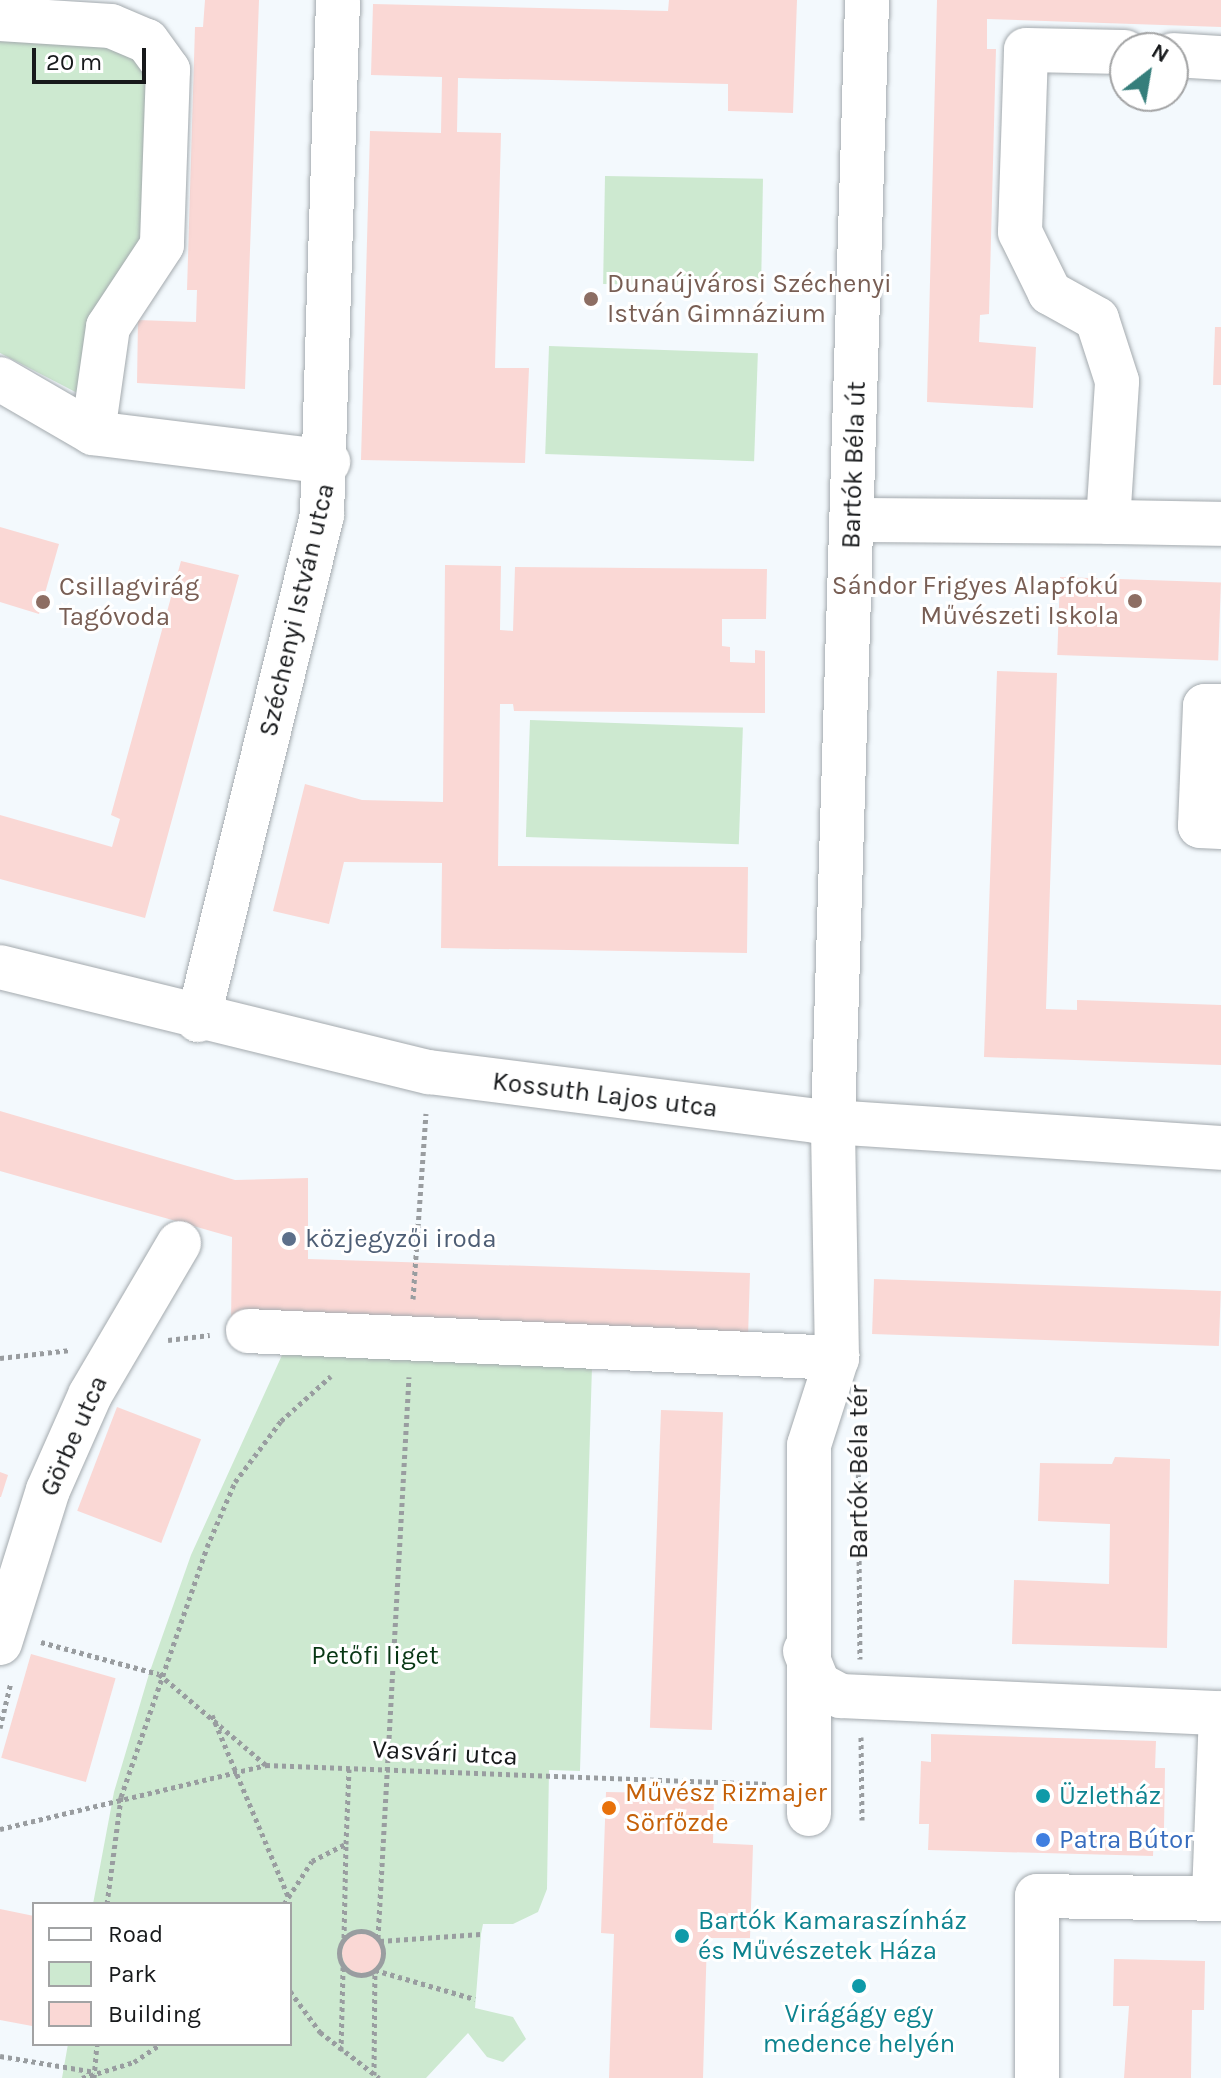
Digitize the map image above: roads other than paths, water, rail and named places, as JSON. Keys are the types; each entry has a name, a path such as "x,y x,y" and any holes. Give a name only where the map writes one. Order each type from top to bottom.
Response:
{"street":[{"name":"Széchenyi István utca","path":"198,1020 322,515 328,462 338,0"},
{"name":"Bartók Béla út","path":"833,1122 867,0"},
{"path":"0,19 111,26 147,41 168,70 162,245 108,327 93,433"},
{"path":"1108,522 1117,381 1097,319 1050,293 1039,260 1020,232 1026,50 1109,52"},
{"path":"1189,56 1221,58"},
{"path":"0,379 93,433 328,462"},
{"path":"852,520 1221,524"},
{"path":"1221,706 1205,706 1200,826 1221,827"},
{"name":"Kossuth Lajos utca","path":"0,967 198,1020 429,1072 833,1122 1221,1148"},
{"name":"Bartók Béla tér","path":"809,1800 805,1651 809,1445 837,1358 833,1122"},
{"name":"Görbe utca","path":"1,1634 48,1490 90,1395 179,1243"},
{"path":"248,1331 837,1358"},
{"path":"805,1651 818,1684 861,1697 1221,1713 1217,1898 1037,1896 1037,2078"}],"place":[{"name":"Dunaújvárosi Széchenyi István Gimnázium","path":"591,299"},
{"name":"Sándor Frigyes Alapfokú Művészeti Iskola","path":"1135,601"},
{"name":"Csillagvirág Tagóvoda","path":"43,602"},
{"name":"közjegyzői iroda","path":"289,1239"},
{"name":"Üzletház","path":"1043,1796"},
{"name":"Művész Rizmajer Sörfőzde","path":"609,1808"},
{"name":"Patra Bútor","path":"1043,1840"},
{"name":"Bartók Kamaraszínház és Művészetek Háza","path":"682,1936"},
{"name":"Virágágy egy medence helyén","path":"859,1986"}],"park label":[{"name":"Petőfi liget","path":"375,1656"}]}
